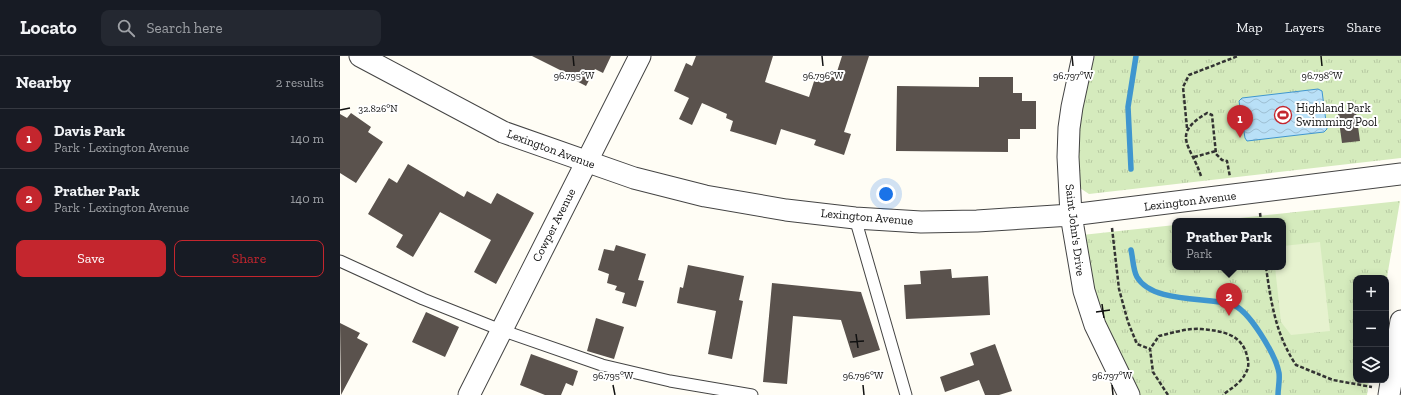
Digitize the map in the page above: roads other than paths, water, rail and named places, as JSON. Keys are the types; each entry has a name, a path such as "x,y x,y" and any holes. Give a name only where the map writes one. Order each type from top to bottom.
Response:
{"street":[{"name":"Lexington Avenue","path":"360,56 503,132 634,178 705,196 786,210 855,218 921,222 969,221 1071,215 1401,174"},
{"name":"Cowper Avenue","path":"468,395 640,56"},
{"name":"Saint John's Drive","path":"1084,56 1072,108 1070,128 1068,157 1071,215 1084,291 1095,325 1129,395"},
{"path":"1390,393 1397,366 1401,321"}],"lane":[{"path":"855,218 906,395"},
{"path":"340,261 422,299 501,330 602,365 670,381 752,395"}],"water":[{"name":"Highland Park Swimming Pool","path":"1318,89 1322,91 1327,129 1324,132 1247,141 1245,138 1239,101 1242,98"}],"waterway":[{"path":"1131,169 1128,107 1136,56"},
{"path":"1131,250 1137,277 1144,285 1154,291 1180,298 1231,304 1246,314 1261,334 1277,365 1279,373 1278,395"}],"place":[{"name":"Highland Park Swimming Pool","path":"1283,115"},
{"name":"Davis Park","path":"1240,138"},
{"name":"Prather Park","path":"1229,316"}]}
